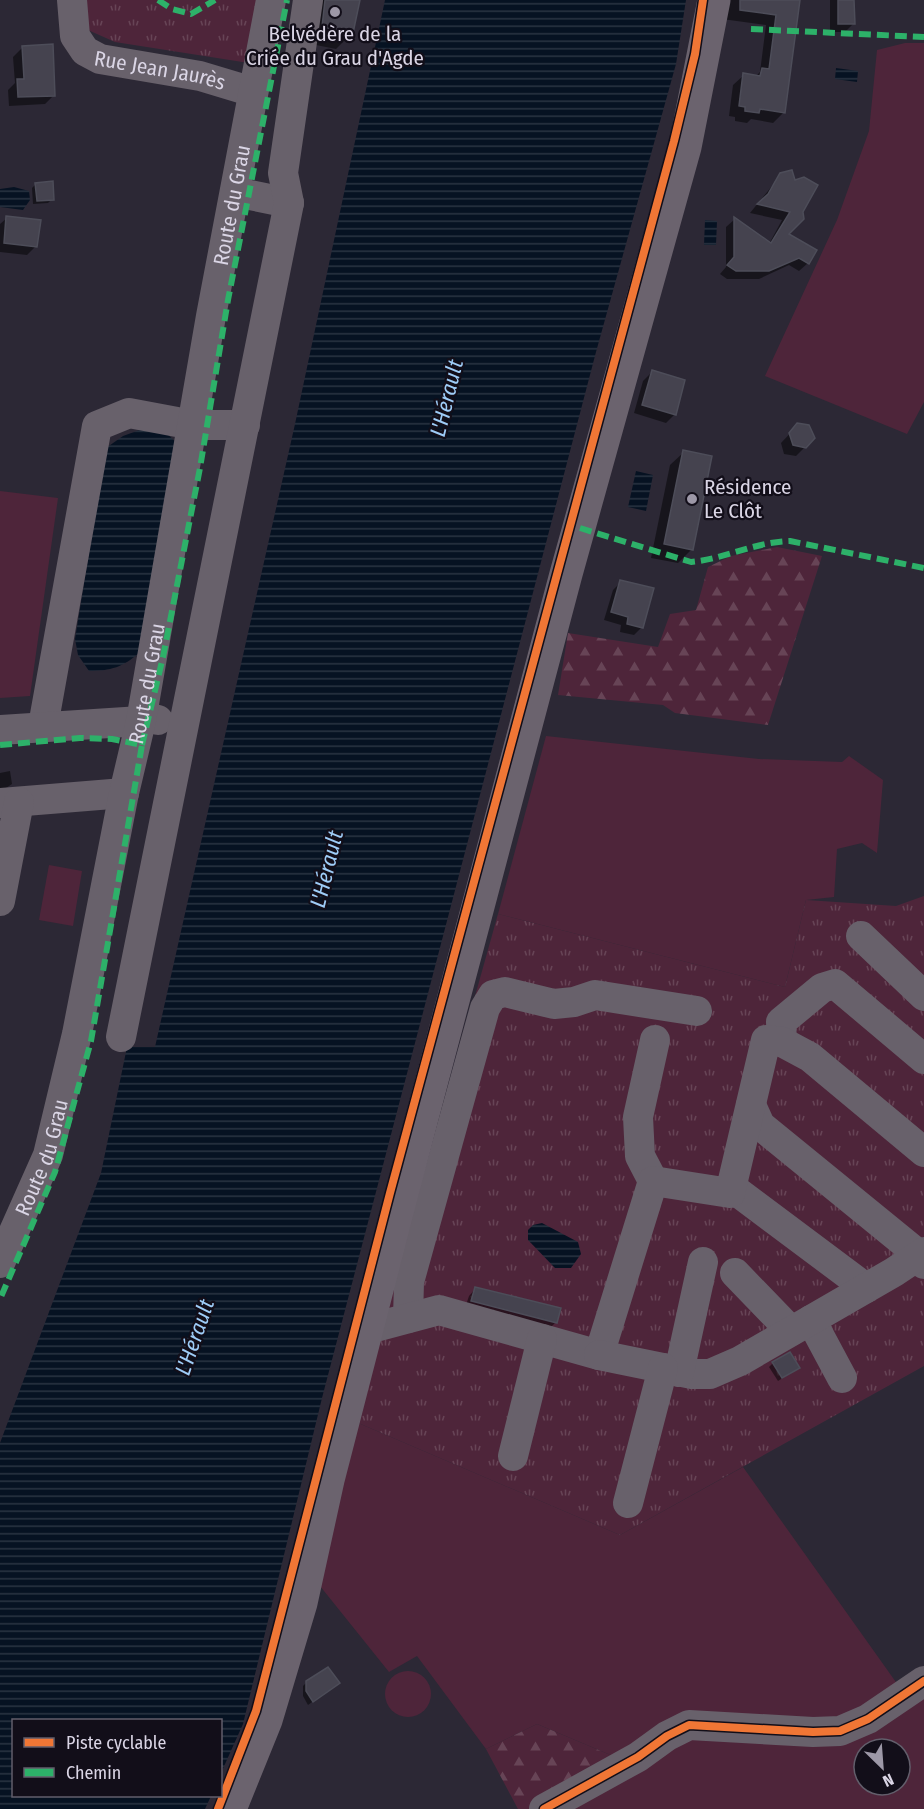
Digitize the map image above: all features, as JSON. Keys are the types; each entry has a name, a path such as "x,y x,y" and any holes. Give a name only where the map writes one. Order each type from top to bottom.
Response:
{"main road":[{"path":"230,1809 266,1720 301,1603 328,1480 566,574 685,147 714,0"}],"street":[{"name":"Rue Jean Jaurès","path":"72,0 75,36 85,51 100,59 200,76 253,92"},
{"name":"Route du Grau","path":"0,1263 48,1155 80,1023 124,793 141,721 192,425 271,0"},
{"path":"121,1037 289,203 283,173 308,0"},
{"path":"235,192 289,203"},
{"path":"43,726 97,426 129,413 192,425 245,425"},
{"path":"0,730 141,721 150,718 185,720"},
{"path":"0,900 9,802 124,793"},
{"path":"861,936 924,996"},
{"path":"782,1042 781,1022 822,988 835,984 924,1059"},
{"path":"408,1318 409,1282 485,1008 494,995 505,992 554,1004 574,1002 595,994 697,1011"},
{"path":"599,1355 653,1181 640,1156 638,1117 655,1040"},
{"path":"653,1181 730,1192 766,1040 782,1042 810,1057 924,1152"},
{"path":"368,1329 439,1310 454,1312 599,1355 671,1370 710,1374 740,1361 922,1257 760,1125 751,1105"},
{"path":"731,1187 866,1288"},
{"path":"628,1503 703,1262"},
{"path":"735,1273 801,1326 842,1378"},
{"path":"513,1456 542,1339"},
{"path":"544,1809 638,1757 667,1736 689,1725 813,1732 840,1731 868,1719 924,1680"}],"green space":[{"path":"84,0 259,0 249,63 115,42 88,30"},
{"path":"905,43 924,43 924,402 907,434 765,376 837,220 869,131 877,50"},
{"path":"0,491 58,498 30,696 0,698"},
{"path":"777,547 822,556 768,725 675,713 663,705 558,695 568,633 658,647 670,614 696,610 708,567 731,556"},
{"path":"546,736 759,759 842,762 849,756 883,780 877,853 862,843 837,849 834,897 806,900 785,987 498,914"},
{"path":"49,865 82,871 73,926 39,920"},
{"path":"924,896 924,1366 620,1535 356,1422 498,914 785,987 806,900 896,906"},
{"path":"356,1422 620,1535 743,1467 898,1685 859,1713 834,1720 750,1721 620,1759 537,1724 486,1749 417,1656 389,1672 320,1586"},
{"path":"408,1671 424,1678 431,1694 424,1710 408,1717 392,1710 385,1694 392,1678"},
{"path":"924,1697 924,1809 571,1809 691,1733 761,1738"},
{"path":"537,1724 620,1759 531,1809 518,1809 486,1749"}],"water":[{"name":"L'Hérault","path":"385,0 686,0 676,64 596,352 322,1398 243,1724 222,1771 222,1719 12,1719 12,1797 211,1797 205,1809 0,1809 0,1443 101,1173 127,1047 155,1047 295,424"},
{"path":"836,68 858,71 857,82 835,79"},
{"path":"14,187 29,191 30,200 23,210 0,207 0,189"},
{"path":"705,220 717,221 716,245 704,245"},
{"path":"145,428 164,431 178,444 140,652 116,667 89,671 78,655 75,639 106,448 123,436"},
{"path":"636,471 653,475 646,511 628,507"},
{"path":"542,1223 578,1242 581,1254 571,1268 555,1268 528,1240 528,1230 533,1225"}],"building":[{"name":"Belvédère de la Criée du Grau d'Agde","path":"325,0 360,0 353,33 322,27"},
{"path":"740,0 800,0 785,113 760,109 759,113 745,111 745,107 739,106 743,73 760,76 762,68 769,69 776,15 740,10"},
{"path":"838,0 854,0 855,24 838,24"},
{"path":"53,44 55,96 18,97 17,79 24,79 22,46"},
{"path":"792,170 795,180 804,177 818,185 803,212 804,219 789,234 817,250 809,264 799,258 769,271 736,271 727,265 734,257 734,217 771,243 790,212 757,204 768,194 780,173"},
{"path":"53,181 54,200 37,201 35,183"},
{"path":"6,216 41,220 37,247 4,243"},
{"path":"652,370 685,380 676,415 642,405"},
{"path":"797,423 809,425 815,438 806,448 793,445 789,433"},
{"path":"683,450 712,456 693,550 664,544"},
{"path":"620,580 654,588 643,628 627,624 628,617 611,612"},
{"path":"475,1287 561,1308 557,1323 471,1301"},
{"path":"790,1352 800,1368 782,1378 772,1362"},
{"path":"328,1667 340,1683 313,1702 306,1691 306,1681"}],"marked path":[{"path":"158,0 172,9 191,14 215,0"},
{"path":"142,745 163,657 200,468 228,300 287,0"},
{"path":"751,29 924,37"},
{"path":"580,528 691,562 716,558 764,544 790,541 924,568"},
{"path":"0,745 80,738 112,739 142,745 91,1041 55,1172 0,1299"}],"cycle path":[{"path":"218,1809 256,1711 390,1193 674,141 695,54 703,0"},
{"path":"544,1809 638,1757 667,1736 689,1725 813,1732 840,1731 868,1719 924,1681"}],"place":[{"name":"Belvédère de la Criée du Grau d'Agde","path":"335,12"},
{"name":"Résidence Le Clôt","path":"692,499"}]}
